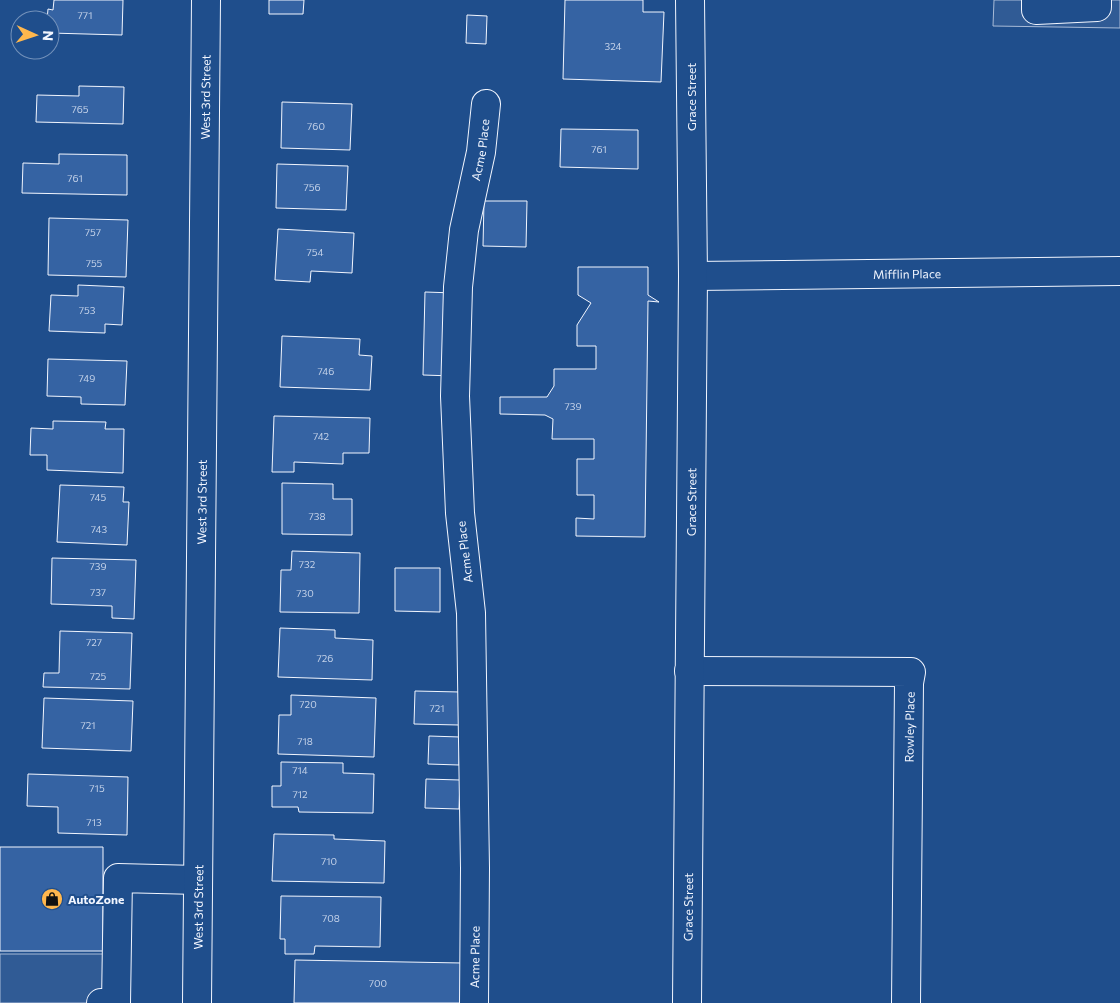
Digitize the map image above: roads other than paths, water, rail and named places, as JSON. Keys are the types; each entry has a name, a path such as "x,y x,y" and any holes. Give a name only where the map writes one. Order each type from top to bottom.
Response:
{"street":[{"name":"West 3rd Street","path":"197,1003 206,0"},
{"name":"Grace Street","path":"687,1003 692,276 690,0"},
{"path":"1036,0 1036,10 1097,7 1096,0"},
{"name":"Acme Place","path":"474,1003 471,613 460,513 455,396 458,286 464,230 481,152 486,104"},
{"name":"Mifflin Place","path":"692,276 1120,272"},
{"name":"Rowley Place","path":"689,671 910,672 906,1003"},
{"path":"101,1003 116,1003 118,878 198,880"}],"place":[{"name":"AutoZone","path":"52,899"}]}
